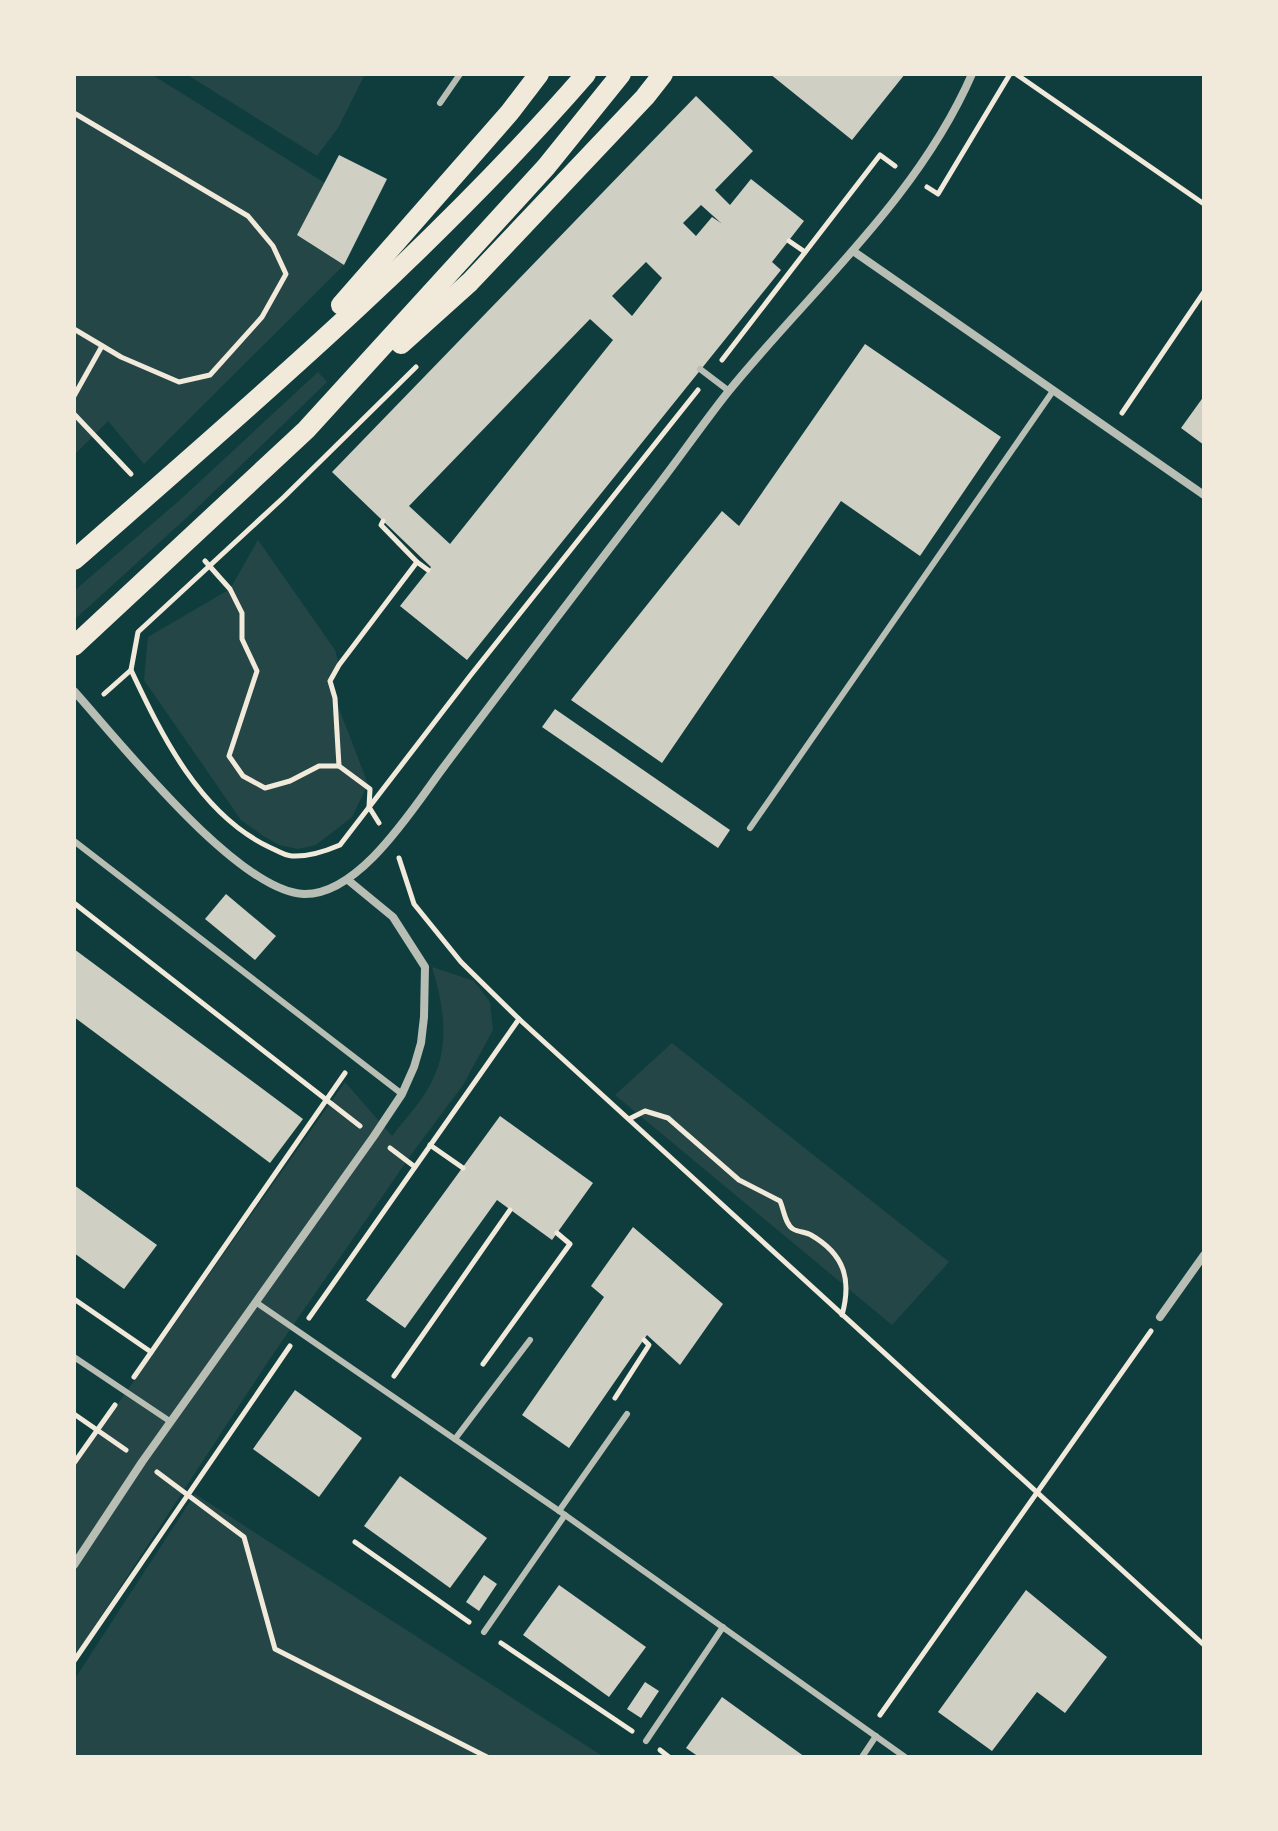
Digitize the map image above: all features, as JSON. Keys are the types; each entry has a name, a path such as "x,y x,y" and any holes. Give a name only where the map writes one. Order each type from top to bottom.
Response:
{"main road":[{"path":"267,390 510,112 539,74"},
{"path":"74,560 267,390 439,229 532,136 586,74"},
{"path":"306,430 536,179 621,74"},
{"path":"74,646 470,282 645,97 663,74"}],"street":[{"path":"74,691 205,836 259,879 285,892 306,894 324,892 348,880 392,836 729,391 853,251 911,177 948,121 972,74"},
{"path":"853,251 1204,495"},
{"path":"74,1565 142,1462 402,1094 421,1043 425,967 393,917 348,880"},
{"path":"1160,1317 1204,1255"}],"lane":[{"path":"440,103 460,74"},
{"path":"700,369 729,391"},
{"path":"750,828 1053,391"},
{"path":"74,841 402,1094"},
{"path":"257,1303 562,1513 905,1757"},
{"path":"455,1439 530,1340"},
{"path":"74,1357 171,1422"},
{"path":"484,1632 627,1414"},
{"path":"646,1741 723,1627"},
{"path":"862,1757 876,1736"}],"path":[{"path":"1016,74 1204,204"},
{"path":"74,113 248,216 273,246 286,274 262,317 210,375 179,382 145,369 74,329"},
{"path":"789,241 805,252"},
{"path":"1110,430 1204,292"},
{"path":"74,396 102,346"},
{"path":"369,807 340,845 325,851 290,856 244,835 208,798 179,759 159,729 131,670 138,632 284,497 418,366"},
{"path":"74,414 103,443"},
{"path":"383,521 381,525 428,570"},
{"path":"339,766 335,698 330,681 417,562"},
{"path":"230,589 242,613 242,639 257,671 229,756 243,776 265,788 290,781 319,766 339,766 370,789 369,807 381,827 392,836 414,904 461,962 519,1019 1204,1645"},
{"path":"89,708 131,670"},
{"path":"74,903 415,1167"},
{"path":"74,1661 187,1493 519,1019"},
{"path":"74,1463 325,1099 356,1059"},
{"path":"629,1119 645,1111 668,1118 739,1180 780,1201 787,1223 794,1230 808,1233 840,1259 848,1296 842,1315"},
{"path":"430,1145 463,1168"},
{"path":"384,1390 510,1210"},
{"path":"482,1366 570,1244 557,1233"},
{"path":"74,1299 151,1352"},
{"path":"869,1731 1160,1317"},
{"path":"74,1414 244,1537 275,1649 487,1757"},
{"path":"355,1542 669,1757"}],"shaded area":[{"path":"74,74 151,74 325,183 297,235 344,265 144,464 108,421 74,455"},
{"path":"186,74 365,74 338,128 317,156"},
{"path":"318,372 327,382 195,510 74,620 74,591 180,500"},
{"path":"258,540 335,650 339,665 330,685 368,784 352,817 316,845 298,849 279,845 241,820 144,680 148,637 230,589"},
{"path":"432,967 474,981 490,1002 493,1030 463,1085 269,1360 74,1658 74,1466 345,1082 392,1136 422,1098 437,1071 443,1042 440,997"},
{"path":"672,1043 949,1262 892,1325 615,1095"},
{"path":"195,1494 604,1757 74,1757 74,1680"}],"building":[{"path":"770,74 905,74 852,140"},
{"path":"696,96 753,151 715,190 730,205 751,179 804,221 772,262 781,270 467,660 400,606 431,567 332,472","holes":["701,205 721,223 712,217 696,236 683,223","646,262 662,278 632,316 612,296","590,319 613,340 450,544 409,506"]},
{"path":"339,155 387,179 344,265 297,235"},
{"path":"865,344 1001,437 920,556 841,501 662,763 571,700 722,511 739,526"},
{"path":"1204,396 1204,445 1181,428"},
{"path":"555,709 730,830 718,848 542,727"},
{"path":"226,894 276,936 255,960 205,919"},
{"path":"74,949 303,1119 270,1163 74,1017"},
{"path":"500,1116 593,1183 552,1240 497,1200 405,1328 366,1300"},
{"path":"74,1185 157,1245 124,1289 74,1253"},
{"path":"633,1227 723,1304 680,1365 647,1335 569,1448 522,1415 604,1297 591,1286"},
{"path":"295,1390 362,1438 319,1497 253,1449"},
{"path":"400,1476 487,1538 450,1588 364,1526"},
{"path":"484,1575 497,1584 479,1611 466,1602"},
{"path":"559,1585 646,1647 609,1697 523,1635"},
{"path":"1026,1590 1107,1657 1065,1713 1037,1692 992,1751 938,1712"},
{"path":"645,1682 659,1691 641,1718 627,1709"},
{"path":"722,1697 805,1757 699,1757 686,1748"}]}
